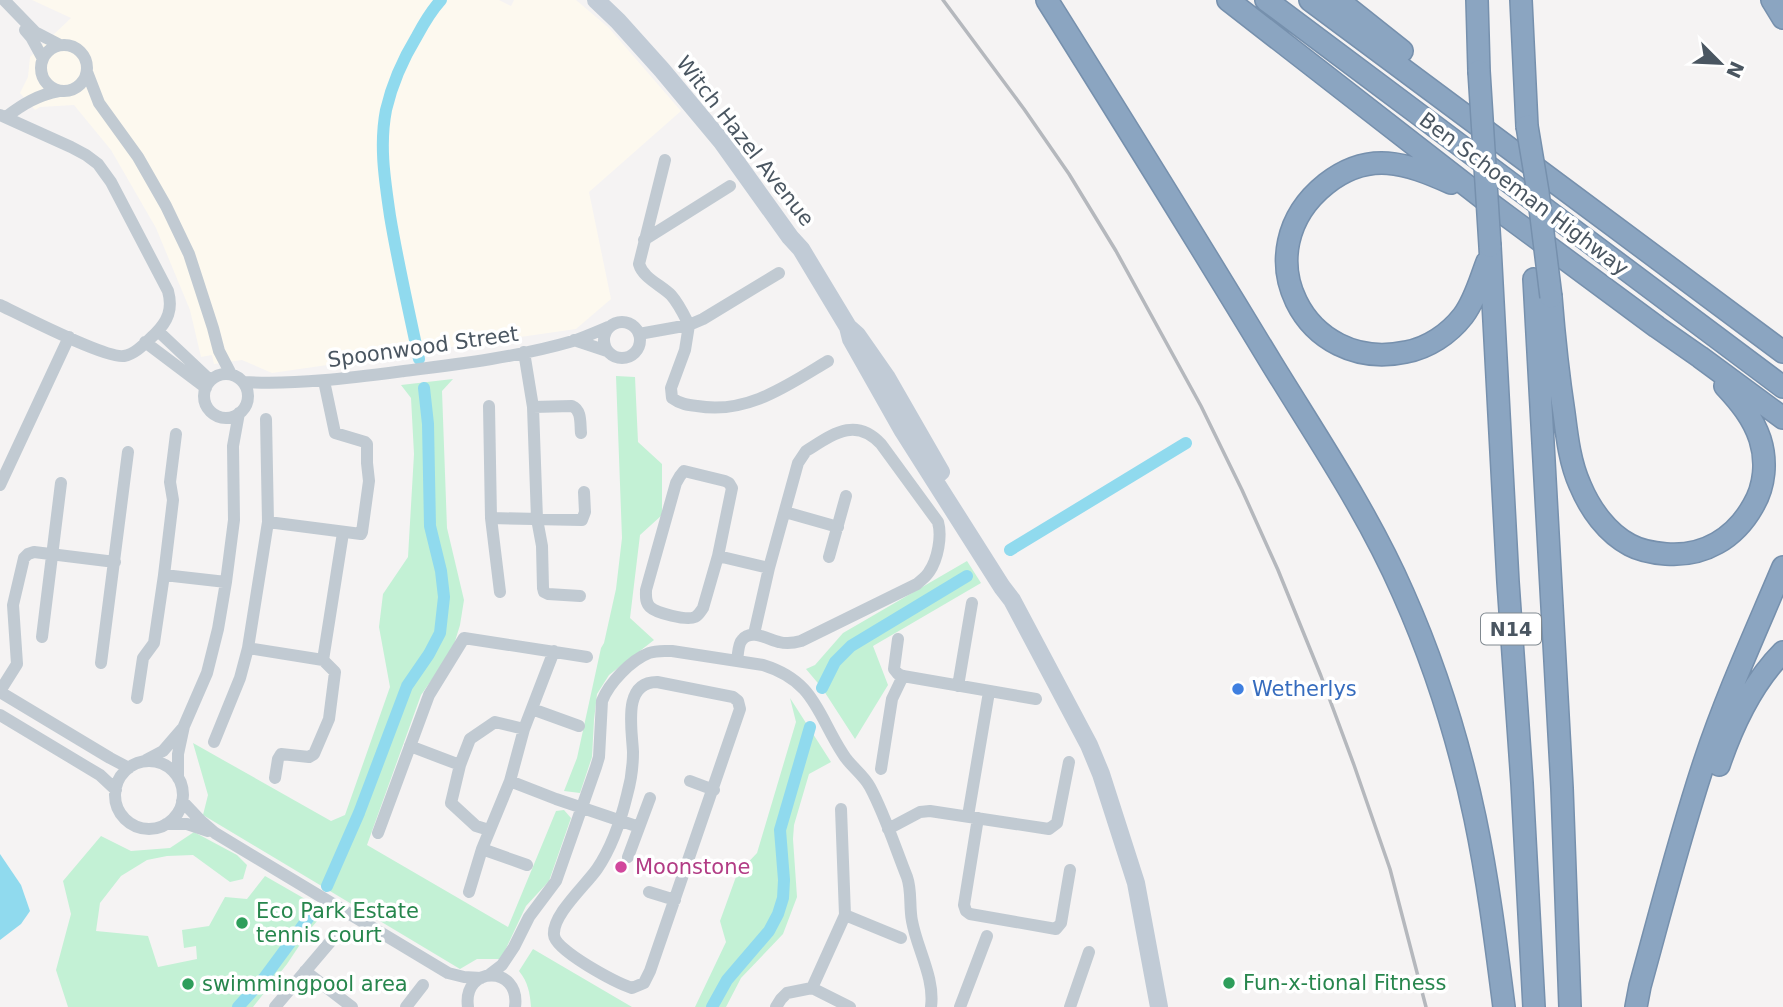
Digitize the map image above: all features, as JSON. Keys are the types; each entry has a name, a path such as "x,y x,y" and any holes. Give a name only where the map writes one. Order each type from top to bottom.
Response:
{"highway":[{"path":"1047,0 1350,492 1403,593 1443,697 1472,807 1504,1007"},
{"path":"1228,0 1485,199 1783,418"},
{"name":"Ben Schoeman Highway","path":"1266,0 1783,387"},
{"name":"Ben Schoeman Highway","path":"1310,0 1783,352"},
{"path":"1338,0 1439,81 1556,182"},
{"name":"N14","path":"1475,0 1534,1007"},
{"name":"N14","path":"1521,0 1562,788 1570,1007"},
{"path":"1772,0 1783,18"},
{"path":"1527,126 1538,192 1567,439 1579,483 1606,527 1629,545 1655,553 1687,554 1714,545 1729,537 1739,527 1762,487 1763,454 1751,419 1739,402 1723,384 1657,327"},
{"path":"1485,199 1410,166 1376,163 1357,167 1317,191 1300,212 1288,239 1289,286 1295,301 1312,324 1325,336 1352,350 1383,355 1417,350 1452,329 1471,303 1490,249"},
{"path":"1636,1007 1676,856 1706,758 1783,567"},
{"path":"1647,1007 1685,864 1720,760 1747,700 1772,663 1783,652"}],"street":[{"path":"4,0 35,32 60,46"},
{"name":"Witch Hazel Avenue","path":"596,0 654,60 722,142 801,249"},
{"name":"Witch Hazel Avenue","path":"612,0 661,54 753,165 848,327 891,412 1012,600 1101,774 1140,900 1159,1007"},
{"path":"0,6 31,37 43,59"},
{"path":"26,102 42,75 43,59 47,53 60,46 68,45 81,52 87,65 84,81 73,90"},
{"path":"87,72 99,103 138,157 189,254 219,351 231,374"},
{"path":"42,75 52,88 59,91"},
{"path":"3,116 26,102 59,91 73,90 99,103"},
{"path":"0,305 106,352 126,356 136,351 158,331 170,312 171,301 111,182 98,164 86,155 3,116"},
{"path":"665,160 639,264 642,273 672,296 689,325 672,398 682,404 707,408 750,402 774,393 828,361"},
{"path":"644,240 730,186"},
{"path":"639,334 689,325 703,319 779,273"},
{"path":"574,340 607,351 617,358 624,358 638,349 638,330 628,322 614,323 608,327 603,336 607,351"},
{"name":"Spoonwood Street","path":"243,382 275,384 324,381 427,368 524,352 574,340 608,327"},
{"path":"158,331 210,382"},
{"path":"0,485 69,337"},
{"path":"145,342 210,382"},
{"path":"219,351 204,394 206,404 210,411 219,417 230,418 243,408"},
{"path":"524,352 533,407 537,519 542,546 544,592 580,596"},
{"path":"184,726 163,751 129,768 123,774 116,790 116,801 126,820 135,826 156,828 174,818 179,810 182,789 177,761 184,726 207,673 226,582 234,520 233,446 248,394 243,382 231,374 224,374 210,382"},
{"path":"268,522 343,533 362,532 369,481 367,444 335,433 324,381"},
{"name":"Spoonwood Street","path":"243,408 275,384"},
{"path":"489,406 491,518 500,592"},
{"path":"533,407 576,407 581,433"},
{"path":"219,417 233,446"},
{"path":"214,743 240,678 248,648 268,522 266,419"},
{"path":"737,661 741,641 746,637 754,634 782,643 801,640 917,584 931,570 939,539 938,522 870,433 852,429 841,431 802,456 769,568 754,634"},
{"path":"137,698 143,658 154,643 173,500 170,482 176,434"},
{"path":"101,663 128,452"},
{"path":"684,471 725,481 732,488 719,556 703,608 698,615 688,619 680,618 649,606 646,590 676,483 684,471"},
{"path":"42,637 61,483"},
{"path":"491,518 582,520 585,512 584,492"},
{"path":"829,557 846,496"},
{"path":"785,512 838,527"},
{"path":"323,660 343,533"},
{"path":"115,562 34,552 24,558 13,612 17,664 0,692 129,768"},
{"path":"719,556 769,568"},
{"path":"164,575 226,582"},
{"path":"958,686 972,603"},
{"path":"378,833 429,695 464,638 587,657"},
{"path":"898,639 894,669 903,677 1036,699"},
{"path":"248,648 323,660 333,669 335,675 329,719 313,756 281,754 275,778"},
{"path":"469,892 482,849 510,781 524,729 554,651"},
{"path":"468,1006 467,996 474,982 502,965 529,917 556,881 599,757 602,701 605,693 615,679 642,657 659,651 692,653 776,669 808,692 843,755 869,786 888,829 909,884 911,920 931,988 931,1007"},
{"path":"881,769 892,699 903,677"},
{"path":"657,682 723,694 738,701 739,717 647,979 636,988 629,987 571,956 555,941 555,928 561,915 597,869 620,821 631,776 632,706 638,690 646,683 657,682"},
{"path":"989,692 964,905 968,913 974,916 1056,929 1061,923 1070,870"},
{"path":"532,709 579,726"},
{"path":"0,715 100,775 116,790"},
{"path":"489,831 475,826 451,803 460,765 470,738 495,722 524,729"},
{"path":"410,746 460,765"},
{"path":"144,761 164,764 178,778"},
{"path":"888,829 924,811 1044,830 1052,828 1059,816 1069,762"},
{"path":"510,781 639,827"},
{"path":"690,782 713,790"},
{"path":"628,858 650,798"},
{"path":"182,801 215,833 448,973 464,978 497,976 510,983"},
{"path":"812,989 845,915 841,809"},
{"path":"166,824 187,824 215,833"},
{"name":"Witch Hazel Avenue","path":"1116,825 1122,872 1149,1007"},
{"path":"482,849 527,865"},
{"path":"649,891 675,900"},
{"path":"845,915 901,938"},
{"path":"275,1007 336,935"},
{"path":"960,1007 987,936"},
{"path":"514,947 508,973 516,1004"},
{"path":"1070,1007 1089,952"},
{"path":"305,971 352,1007"},
{"path":"448,973 468,1006"},
{"path":"406,1007 424,985"},
{"path":"776,1007 787,993 812,989 830,1003 850,1007"}],"shaded area":[{"path":"32,0 499,0 511,6 514,0 576,0 609,28 681,111 589,192 611,299 576,329 272,373 242,360 214,364 212,355 201,357 190,310 156,228 111,150 74,105 40,107 35,110 20,93 28,77 30,57 71,18"}],"green space":[{"path":"616,376 635,377 638,442 662,464 662,515 640,535 630,618 654,640 609,675 597,694 592,757 580,793 564,791 577,758 604,643 616,589 622,538"},
{"path":"453,379 442,391 447,528 464,600 460,625 452,651 421,695 367,845 508,927 556,811 564,810 571,818 549,881 526,906 501,959 477,959 460,969 203,815 208,795 193,743 331,821 345,815 390,687 379,627 383,594 408,557 414,454 411,398 401,385"},
{"path":"967,561 981,583 873,646 888,685 855,739 822,688 806,669 815,665 843,633"},
{"path":"790,698 831,762 809,774 794,825 797,897 783,934 741,978 726,1007 695,1007 726,942 720,921 737,874 757,853 796,722"},
{"path":"194,832 237,855 247,865 243,879 230,882 193,855 147,860 121,876 100,903 96,931 148,936 158,967 197,959 196,946 184,948 182,930 209,926 225,897 247,899 265,876 326,911 253,1007 68,1007 56,970 71,914 63,881 101,836 131,851 170,848"},
{"path":"533,949 632,1007 531,1007 525,979 519,971"}],"water":[{"path":"0,854 21,885 30,911 21,924 0,940"}],"waterway":[{"path":"419,359 390,216 383,137 386,110 398,72 425,22 441,0"},
{"path":"327,886 359,813 407,686 440,633 444,597 430,526 428,424 424,388"},
{"path":"1010,550 1186,443"},
{"path":"822,688 835,662 851,646 967,576"},
{"path":"712,1007 727,980 769,931 778,914 783,898 784,880 780,830 810,727"},
{"path":"238,1007 264,978 315,909"}],"railway":[{"path":"943,0 1069,174 1116,251 1201,406 1242,490 1278,570 1354,765 1390,869 1426,1007"}],"place":[{"name":"Wetherlys","path":"1238,689"},
{"name":"Moonstone","path":"621,867"},
{"name":"Eco Park Estate tennis court","path":"242,923"},
{"name":"Fun-x-tional Fitness","path":"1229,983"},
{"name":"swimmingpool area","path":"188,984"}]}
